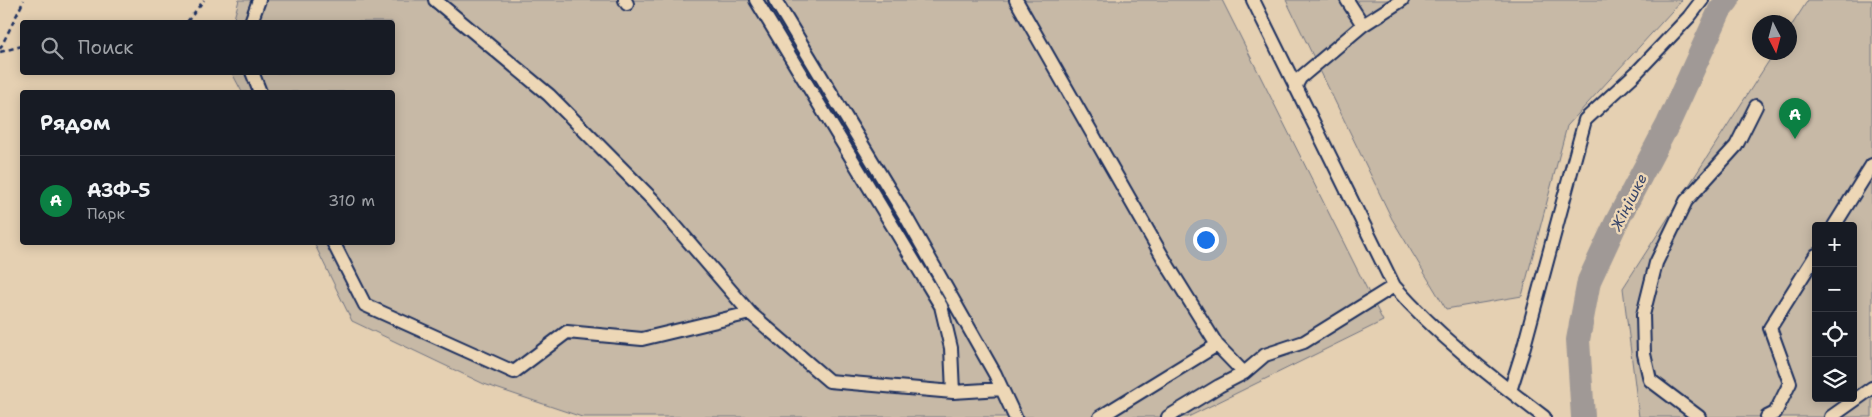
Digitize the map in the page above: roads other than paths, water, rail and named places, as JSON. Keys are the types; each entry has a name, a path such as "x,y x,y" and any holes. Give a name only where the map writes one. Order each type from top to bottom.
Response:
{"street":[{"path":"252,20 259,0"},
{"path":"435,0 549,95 653,200 750,313 829,381 953,392 1002,390"},
{"path":"756,0 941,306 952,348 953,392"},
{"path":"775,0 906,218 1002,390 1015,417"},
{"path":"1016,0 1168,266 1217,344 1244,372"},
{"path":"1253,0 1394,286 1449,342 1544,417"},
{"path":"1347,0 1363,25"},
{"path":"1296,86 1300,78 1363,25 1402,0"},
{"path":"1514,395 1523,350 1585,120 1636,73 1689,17 1702,0"},
{"path":"253,75 259,90"},
{"path":"1699,417 1650,380 1644,354 1643,315 1656,263 1686,201 1736,146 1756,106"},
{"path":"1836,222 1872,165"},
{"path":"335,245 365,305 514,372 567,332 642,339 750,313"},
{"path":"1767,417 1775,413 1790,383 1770,328 1812,261"},
{"path":"1168,417 1244,372 1265,355 1304,342 1394,286"},
{"path":"1100,417 1217,344"},
{"path":"1831,417 1872,388"}],"waterway":[{"name":"Жіңішке","path":"1583,417 1578,340 1589,281 1616,223 1668,124 1720,10 1728,0"}],"place":[{"name":"АЗФ-5","path":"1795,139"}]}
